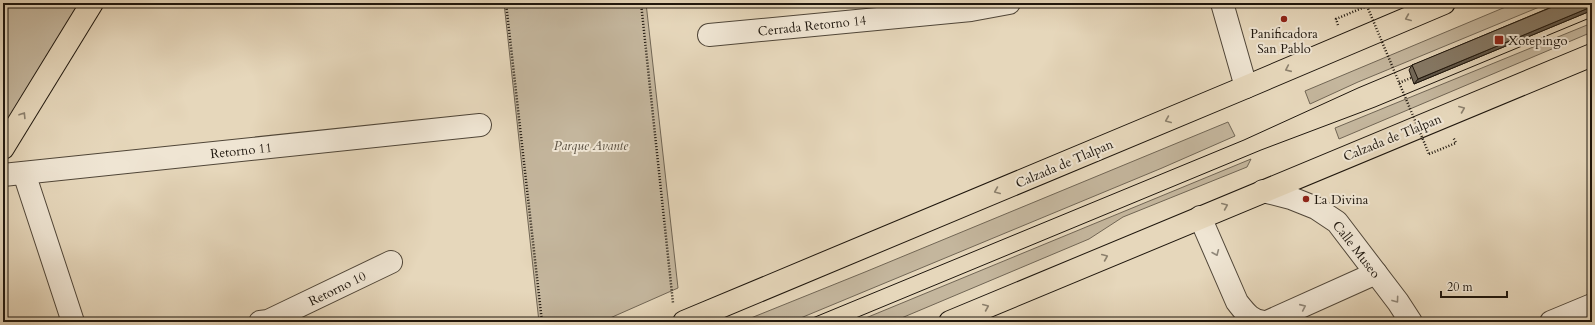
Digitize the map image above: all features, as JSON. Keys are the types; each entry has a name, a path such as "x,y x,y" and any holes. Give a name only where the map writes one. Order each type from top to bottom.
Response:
{"main road":[{"path":"3,148 92,3"},
{"name":"Calzada de Tlalpan","path":"679,314 1246,87 1444,3"},
{"name":"Calzada de Tlalpan","path":"950,322 1592,55"}],"street":[{"name":"Cerrada Retorno 14","path":"709,35 971,10 1009,3"},
{"path":"1222,3 1246,87"},
{"name":"Retorno 11","path":"13,174 480,126"},
{"path":"13,174 73,322"},
{"name":"Calle Museo","path":"1263,191 1291,198 1316,208 1337,222 1398,302 1410,322"},
{"path":"1200,217 1237,302 1245,313 1252,318 1266,322 1376,273"},
{"name":"Retorno 10","path":"260,322 268,321 391,262"},
{"path":"1551,322 1592,305"}],"path":[{"path":"506,3 542,322"},
{"path":"641,3 679,314"},
{"path":"1336,19 1367,6 1429,154 1456,143"},
{"path":"1399,83 1418,75"}],"green space":[{"path":"3,3 83,3 3,136"},
{"name":"Parque Avante","path":"504,3 646,3 678,288 601,322 539,322"},
{"path":"1515,3 1549,3 1358,82 1310,104 1305,91"},
{"path":"1592,23 1592,32 1339,139 1335,128"},
{"path":"1228,122 1235,136 1162,168 791,322 741,322 865,272"},
{"path":"1251,159 1247,167 1123,217 1089,239 892,322 856,322"}],"building":[{"path":"1562,3 1590,3 1591,7 1418,79 1412,65"}],"tram line":[{"path":"803,322 1244,140 1358,88 1561,3"},
{"path":"846,322 1261,150 1375,107 1592,17"}],"place":[{"name":"Panificadora San Pablo","path":"1284,19"},
{"name":"Xotepingo","path":"1499,40"},
{"name":"La Divina","path":"1306,199"}]}
